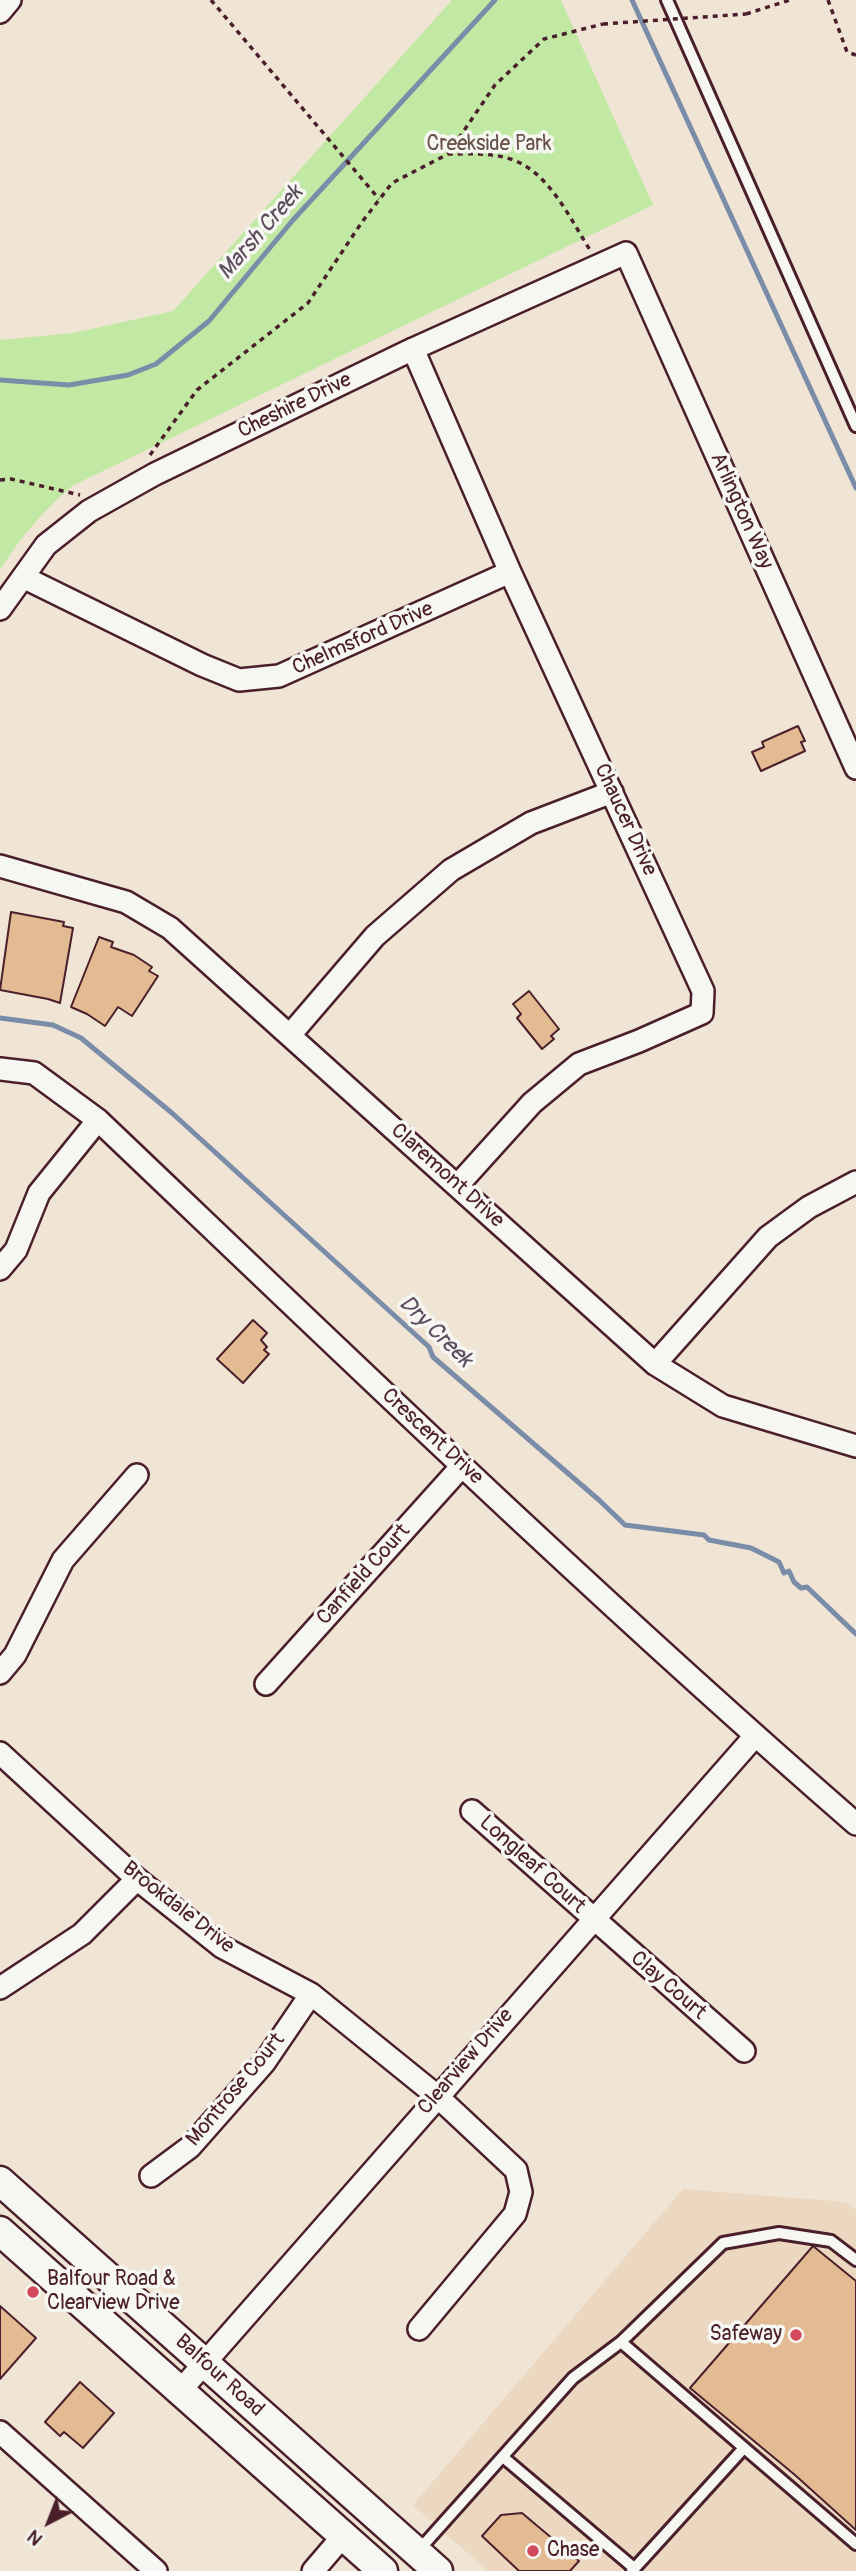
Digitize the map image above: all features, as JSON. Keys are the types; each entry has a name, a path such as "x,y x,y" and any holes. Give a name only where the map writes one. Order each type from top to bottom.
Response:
{"main road":[{"name":"Balfour Road","path":"0,2181 438,2571"},
{"name":"Balfour Road","path":"0,2231 383,2571"}],"street":[{"path":"0,12 10,0"},
{"name":"Cheshire Drive","path":"0,609 46,545 89,511 155,474 412,349 626,253"},
{"name":"Arlington Way","path":"626,253 856,768"},
{"name":"Chaucer Drive","path":"412,349 510,572 703,991 702,1013 579,1064 532,1103 457,1186"},
{"name":"Chelmsford Drive","path":"23,577 202,665 239,680 279,676 510,572"},
{"path":"290,1035 375,936 451,870 531,823 612,792"},
{"name":"Claremont Drive","path":"0,866 126,902 170,928 655,1364 723,1406 856,1446"},
{"name":"Crescent Drive","path":"0,1069 34,1073 98,1120 462,1466 755,1736 856,1824"},
{"path":"0,1269 16,1250 39,1193 98,1120"},
{"path":"655,1364 768,1237 809,1207 856,1182"},
{"name":"Canfield Court","path":"266,1684 462,1466"},
{"path":"0,1673 15,1655 63,1560 137,1475"},
{"name":"Clearview Drive","path":"180,2390 755,1736"},
{"name":"Brookdale Drive","path":"0,1754 137,1879 222,1947 311,1994 437,2096 516,2170 521,2192 515,2214 419,2329"},
{"name":"Longleaf Court","path":"472,1811 592,1920"},
{"path":"0,1988 82,1934 137,1879"},
{"name":"Clay Court","path":"592,1920 744,2051"},
{"name":"Montrose Court","path":"151,2176 190,2147 264,2063 311,1994"},
{"path":"0,2432 156,2571"},
{"path":"313,2571 343,2536"}],"lane":[{"path":"667,0 856,426"},
{"path":"417,2552 573,2378 621,2342 723,2243 779,2233 831,2241 856,2260"},
{"path":"621,2342 856,2544"},
{"path":"503,2457 633,2569 743,2449"}],"path":[{"path":"211,0 379,199"},
{"path":"448,154 495,85 544,39 603,24 747,13 790,0"},
{"path":"828,0 847,52 856,55"},
{"path":"148,458 197,390 307,303 392,183 448,154 487,154 517,161 537,173 600,265"},
{"path":"0,480 11,479 80,495"}],"shaded area":[{"path":"683,2189 846,2202 856,2210 856,2571 488,2571 413,2505"}],"green space":[{"name":"Creekside Park","path":"452,0 561,0 653,205 72,486 33,525 0,570 0,340 73,333 173,311"}],"building":[{"path":"798,726 805,741 801,742 805,751 761,771 752,752 764,747 762,742"},
{"path":"11,912 64,922 63,926 73,928 60,1003 0,990"},
{"path":"99,937 113,942 111,947 134,955 152,967 149,971 158,976 132,1016 118,1007 105,1026 71,1007"},
{"path":"529,991 559,1029 551,1036 554,1039 542,1049 517,1018 521,1014 513,1004"},
{"path":"253,1320 267,1333 261,1340 267,1347 264,1350 269,1354 243,1383 217,1359"},
{"name":"Safeway","path":"813,2246 856,2281 856,2530 795,2475 690,2388"},
{"path":"0,2306 36,2338 0,2379"},
{"path":"80,2382 114,2413 83,2448 64,2432 60,2436 45,2422"},
{"name":"Chase","path":"522,2513 579,2561 570,2571 519,2571 482,2536 501,2515"}],"waterway":[{"name":"Marsh Creek","path":"0,380 69,385 128,375 156,364 209,321 293,220 495,0"},
{"path":"632,0 856,488"},
{"name":"Dry Creek","path":"0,1018 53,1025 81,1038 172,1113 429,1347 433,1357 625,1525 704,1535 709,1540 751,1548 779,1562 784,1573 789,1571 794,1582 801,1588 807,1587 856,1634"}],"place":[{"name":"Balfour Road & Clearview Drive","path":"33,2292"},
{"name":"Safeway","path":"796,2335"},
{"name":"Chase","path":"533,2551"}]}
